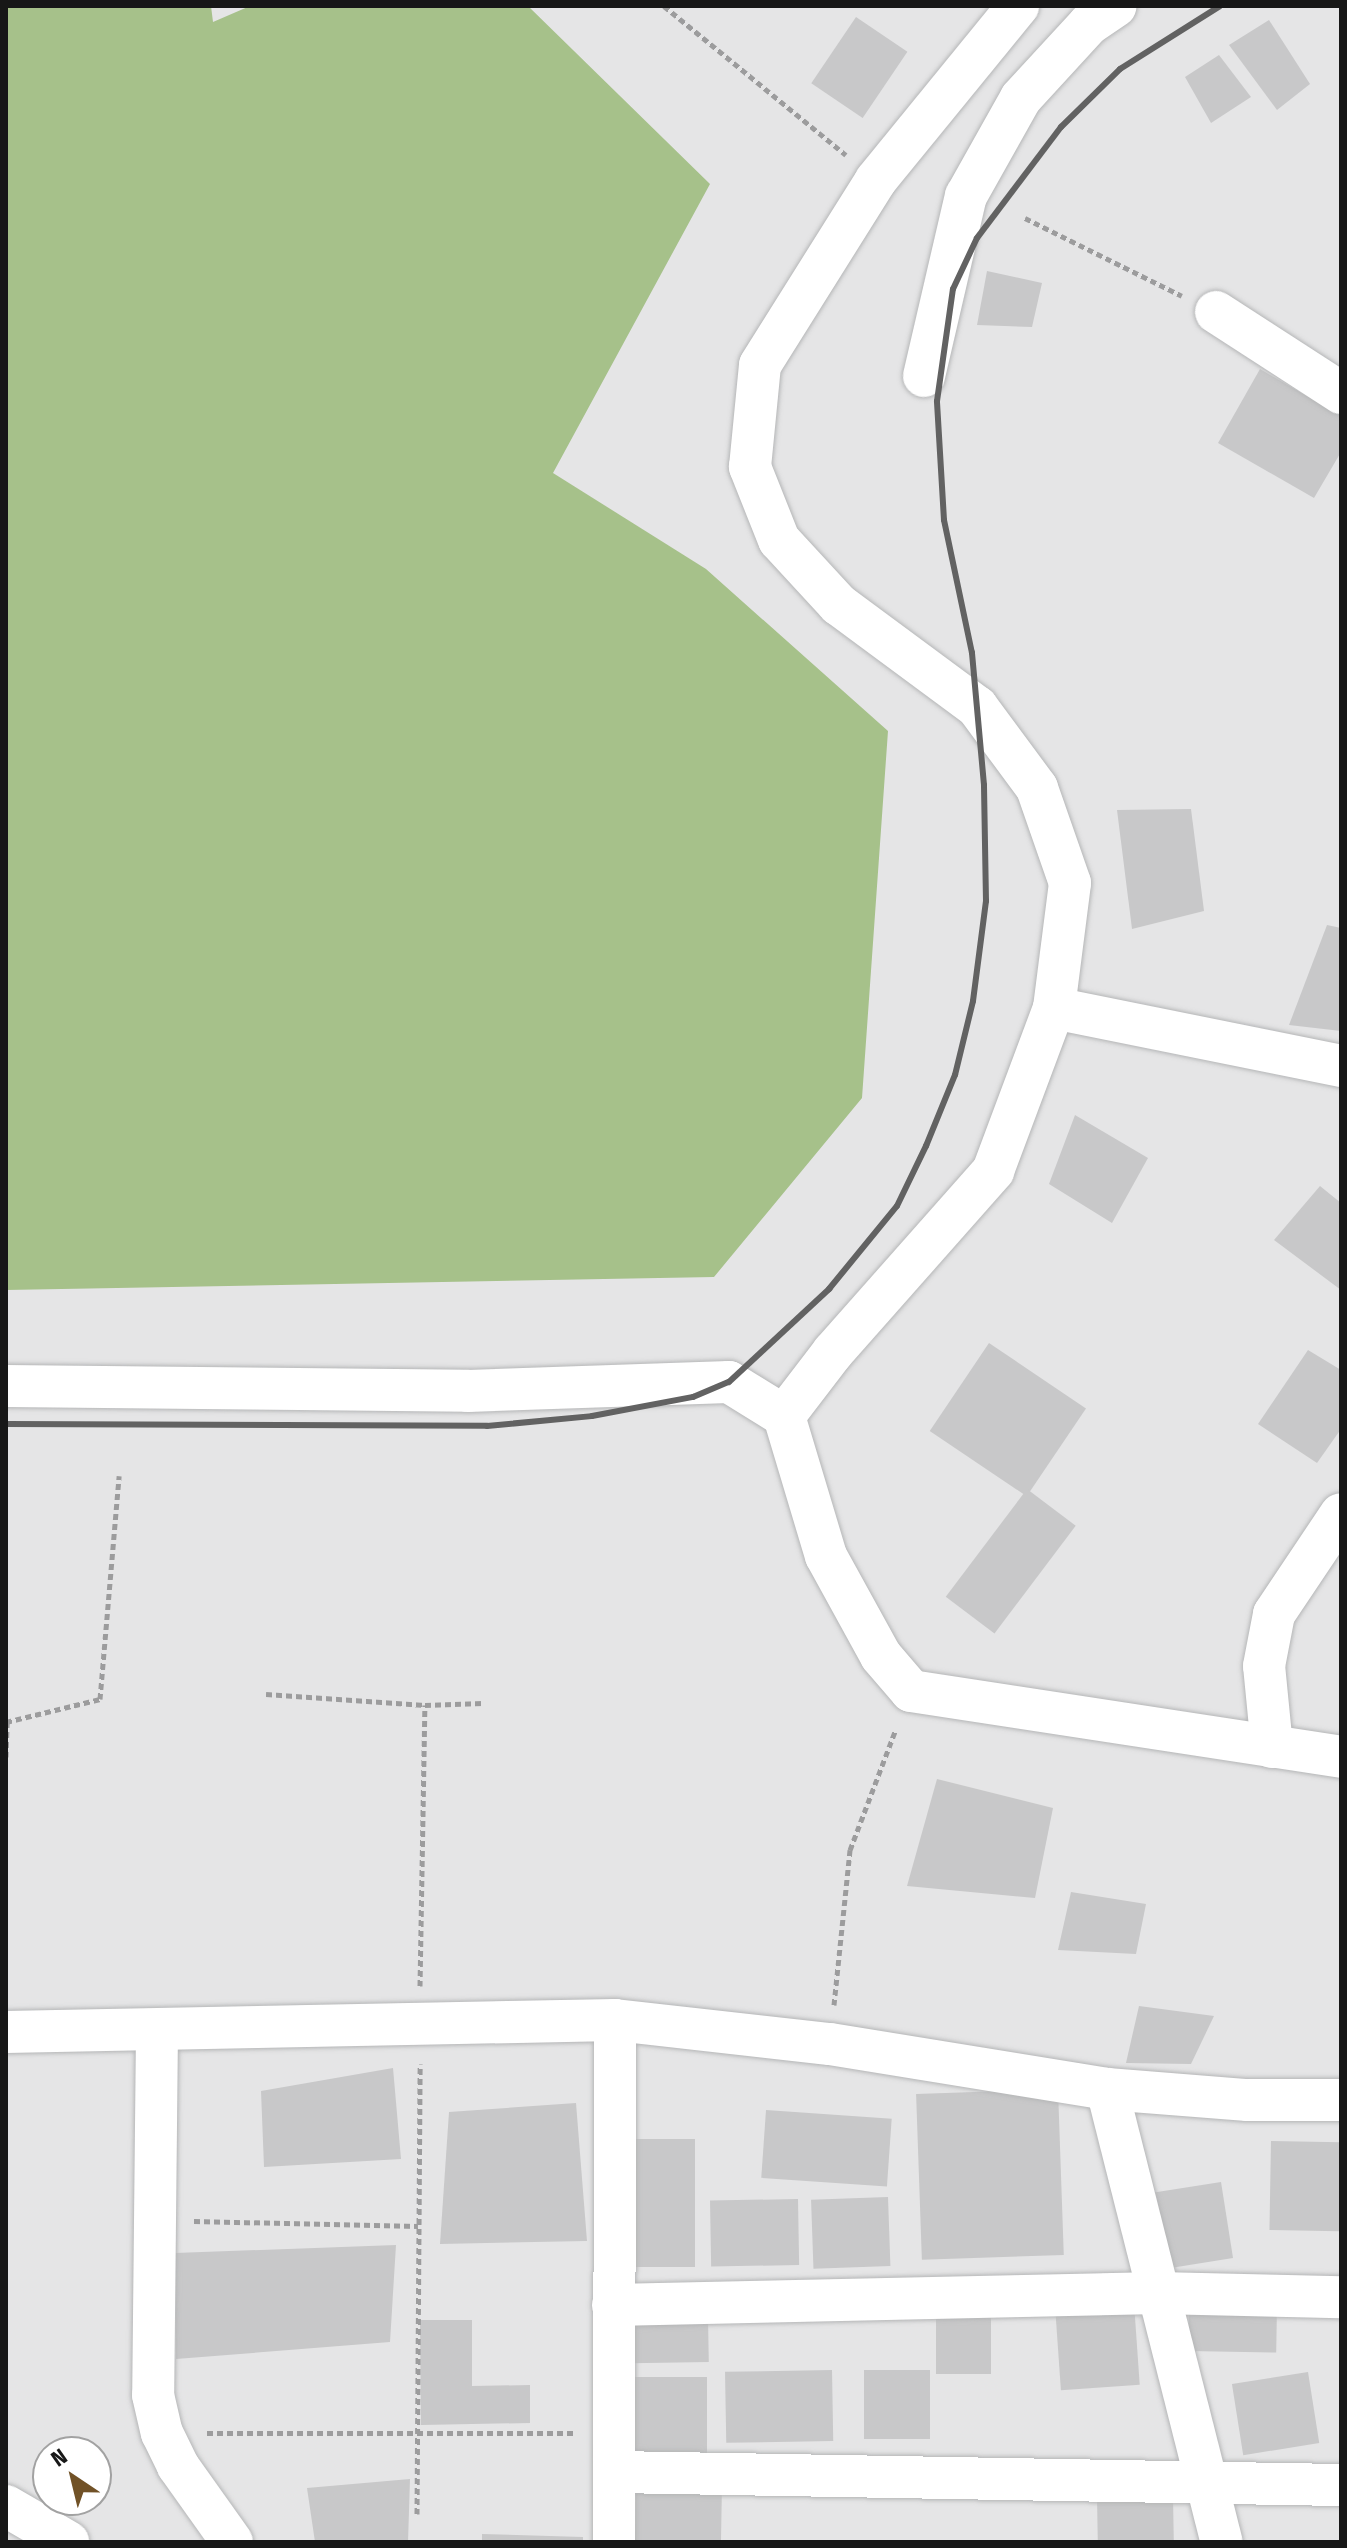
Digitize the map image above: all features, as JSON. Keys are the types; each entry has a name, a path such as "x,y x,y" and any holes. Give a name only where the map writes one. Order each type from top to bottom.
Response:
{"street":[{"path":"784,1416 833,1352 993,1171 1054,1008 1070,883 1037,788 977,707 839,605 779,540 750,467 760,365 876,180 1018,6"},
{"path":"924,376 966,196 1021,98 1089,24 1116,6"},
{"path":"1216,312 1341,393"},
{"path":"1054,1008 1341,1066"},
{"path":"6,1386 468,1391 729,1382 784,1416 826,1556 881,1656 911,1691 1341,1757"},
{"path":"1272,1747 1264,1666 1274,1614 1341,1514"},
{"path":"614,2542 615,2020"},
{"path":"6,2032 420,2021 615,2020 830,2044 1107,2089 1248,2100 1341,2100"},
{"path":"157,2030 153,2395 162,2433 178,2466 232,2542"},
{"path":"1107,2089 1204,2483 1222,2542"},
{"path":"613,2305 1158,2293 1341,2297"},
{"path":"616,2453 1204,2483 1341,2485"},
{"path":"6,2506 68,2542"}],"path":[{"path":"664,6 876,180"},
{"path":"1025,218 1216,312"},
{"path":"6,1757 6,1722 100,1699 119,1476"},
{"path":"830,2044 850,1850 911,1691"},
{"path":"266,1694 425,1705 483,1703"},
{"path":"417,2514 425,1705"},
{"path":"153,2220 418,2226"},
{"path":"162,2433 416,2431 616,2453"}],"green space":[{"path":"6,6 211,6 213,22 250,6 528,6 710,184 553,473 706,569 888,731 862,1098 714,1277 6,1290"}],"building":[{"path":"856,17 907,52 863,118 811,83"},
{"path":"1269,20 1310,84 1277,110 1229,45"},
{"path":"1219,55 1251,97 1211,123 1185,77"},
{"path":"987,271 1042,283 1032,327 977,325"},
{"path":"1260,369 1341,416 1341,452 1314,498 1218,443"},
{"path":"1191,809 1204,911 1132,929 1117,810"},
{"path":"1327,925 1341,928 1341,1031 1289,1025"},
{"path":"1075,1115 1148,1158 1112,1223 1049,1184"},
{"path":"1320,1186 1341,1203 1341,1290 1274,1240"},
{"path":"989,1343 1086,1408 1027,1496 930,1431"},
{"path":"1308,1350 1341,1370 1341,1429 1317,1463 1258,1424"},
{"path":"1027,1489 1076,1526 994,1634 946,1597"},
{"path":"937,1779 1053,1808 1035,1898 907,1886"},
{"path":"1071,1892 1146,1904 1136,1954 1058,1950"},
{"path":"1139,2006 1214,2016 1191,2064 1126,2063"},
{"path":"393,2068 401,2159 264,2167 261,2091"},
{"path":"1058,2089 1064,2255 922,2260 916,2094"},
{"path":"576,2103 587,2241 440,2244 449,2112"},
{"path":"766,2110 892,2119 887,2187 761,2178"},
{"path":"623,2139 695,2139 695,2267 623,2267"},
{"path":"1271,2141 1341,2142 1339,2231 1269,2230"},
{"path":"1221,2182 1233,2258 1155,2270 1143,2194"},
{"path":"888,2197 890,2266 813,2269 811,2200"},
{"path":"798,2199 799,2265 711,2267 710,2201"},
{"path":"396,2245 390,2342 176,2359 175,2253"},
{"path":"1134,2303 1140,2385 1061,2390 1055,2309"},
{"path":"1189,2306 1277,2308 1276,2353 1188,2351"},
{"path":"936,2307 991,2307 991,2374 936,2374"},
{"path":"708,2317 709,2362 631,2363 630,2318"},
{"path":"420,2320 472,2320 472,2386 530,2385 530,2423 421,2425"},
{"path":"832,2370 833,2441 726,2443 725,2372"},
{"path":"864,2370 930,2370 930,2439 864,2439"},
{"path":"1308,2372 1319,2443 1243,2455 1232,2384"},
{"path":"635,2377 707,2377 707,2462 635,2462"},
{"path":"410,2479 408,2542 315,2542 307,2488"},
{"path":"636,2483 722,2485 721,2542 635,2542"},
{"path":"1173,2496 1174,2541 1098,2542 1097,2497"},
{"path":"482,2534 583,2537 583,2542 482,2542"}],"railway":[{"path":"6,1424 487,1426 592,1416 693,1397 729,1382 829,1289 897,1206 955,1075 973,1001 986,901 984,785 972,653 944,520 937,401 953,289 977,238 1061,127 1120,69 1220,6"}]}
